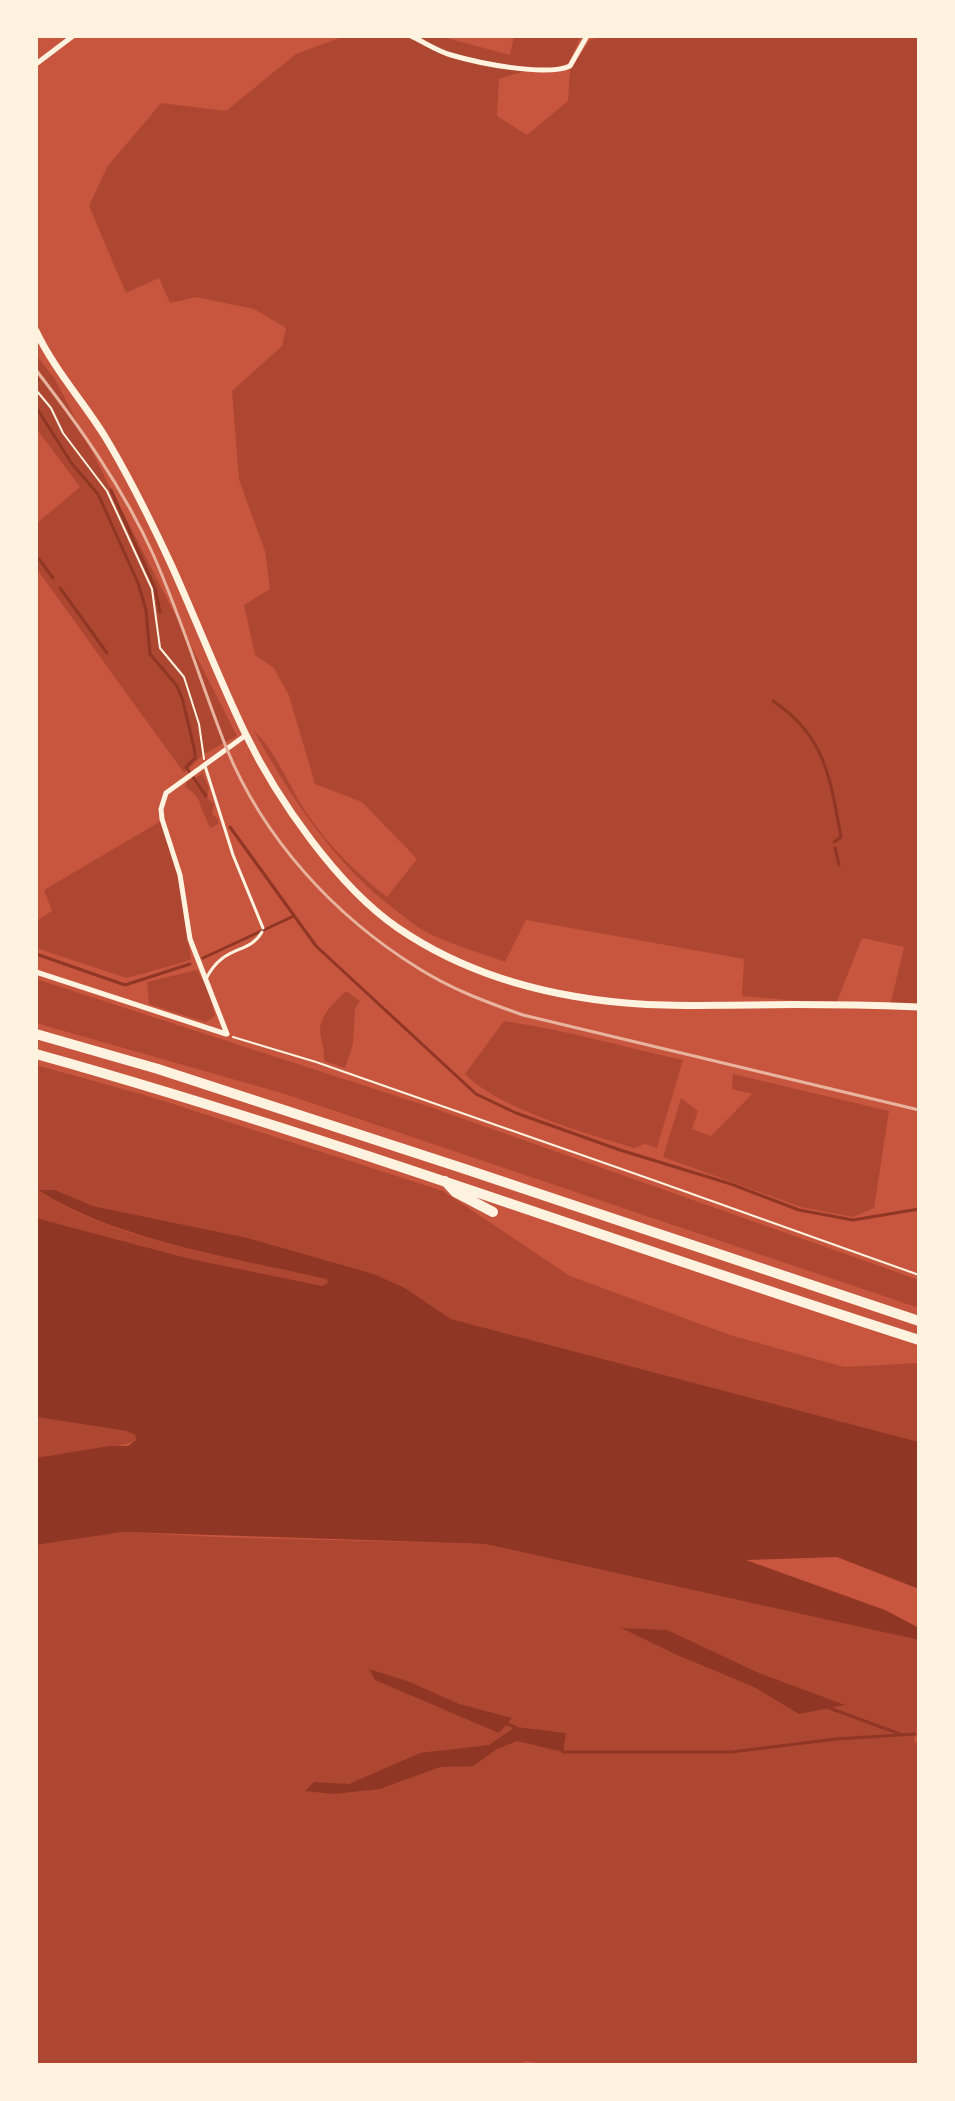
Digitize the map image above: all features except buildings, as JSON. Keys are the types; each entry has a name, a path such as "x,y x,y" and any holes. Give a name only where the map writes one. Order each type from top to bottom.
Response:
{"highway":[{"path":"36,1034 158,1069 919,1321"},
{"path":"36,1054 154,1087 443,1180 919,1340"},
{"path":"443,1180 455,1192 493,1212"}],"main road":[{"path":"36,331 130,481 170,561 246,735 297,821 329,862 395,926 433,950 498,978 557,994 625,1003 919,1007"}],"street":[{"path":"36,64 73,36"},
{"path":"411,36 448,54 496,66 555,71 570,66 587,36"},
{"path":"227,1034 190,939 185,896 161,809 166,793 246,735"},
{"path":"36,972 227,1034"}],"lane":[{"path":"205,764 233,855 263,930 258,940 219,959 206,979"}],"path":[{"path":"36,390 51,408 63,433 107,491 152,589 160,648 184,677 199,724 205,764"},
{"path":"227,1034 316,1062 919,1275"}],"shaded area":[{"path":"345,36 439,36 510,55 514,36 581,36 568,64 555,68 538,67 499,79 497,116 527,135 568,101 570,70 590,40 601,37 919,36 919,1007 890,1006 904,947 862,938 836,1004 742,996 744,959 526,920 505,962 454,944 416,926 352,871 315,828 268,756 254,731 270,749 301,805 325,838 354,869 387,897 417,859 362,802 315,784 289,696 274,668 255,655 244,605 270,589 265,551 239,480 232,391 282,346 286,328 254,309 196,297 170,303 159,278 126,293 89,206 107,167 161,103 226,111 296,54"},
{"path":"36,355 55,379 237,736 204,754 184,773 36,568 36,524 80,487 36,428"},
{"path":"202,772 209,788 207,798 214,804 212,814 218,819 218,824 211,828 196,796 185,786 187,781"},
{"path":"161,821 180,884 191,960 127,978 36,948 36,921 52,911 44,890"},
{"path":"197,970 208,990 215,1016 205,1022 149,1004 147,982"},
{"path":"36,979 430,1107 919,1280 919,1308 285,1094 36,1023"},
{"path":"346,991 360,1001 355,1009 353,1044 345,1068 324,1061 320,1029 326,1012"},
{"path":"504,1021 683,1060 657,1148 645,1144 634,1148 568,1127 521,1109 480,1087 465,1074"},
{"path":"36,1065 148,1096 443,1191 570,1276 730,1335 844,1367 919,1363 919,1442 451,1319 405,1288 374,1274 248,1238 93,1206 55,1190 39,1191 103,1223 140,1235 218,1256 328,1279 328,1284 322,1286 187,1258 36,1218"},
{"path":"733,1074 889,1111 874,1208 853,1217 801,1207 663,1157 681,1098 698,1111 692,1129 711,1136 752,1094 732,1089"},
{"path":"38,1190 55,1190 93,1206 248,1238 374,1274 405,1288 451,1319 919,1442 919,1589 837,1557 746,1560 885,1610 919,1628 919,1640 485,1544 123,1532 36,1545 36,1458 109,1446 128,1446 136,1440 135,1435 126,1431 36,1417 36,1218 187,1258 322,1286 328,1283 327,1279 139,1235 69,1207"},
{"path":"36,1417 126,1431 135,1435 136,1440 36,1458"},
{"path":"123,1532 485,1544 919,1640 919,1728 914,1741 919,1743 919,2065 544,2065 527,2061 517,2065 36,2065 36,1545"},
{"path":"621,1628 667,1630 759,1673 845,1705 799,1714 754,1687"},
{"path":"369,1669 410,1682 459,1704 512,1718 499,1733 375,1680"},
{"path":"515,1727 566,1733 563,1752 517,1741 497,1749 473,1766 440,1767 380,1789 333,1794 305,1791 314,1782 349,1784 420,1753 489,1745"}],"waterway":[{"path":"36,407 72,464 98,494 138,583 146,610 150,654 177,686 183,701 195,752 195,758 186,767 206,796"},
{"path":"111,490 155,588 160,612"},
{"path":"39,559 53,578"},
{"path":"60,588 107,653"},
{"path":"773,701 804,729 823,760 841,837 834,842"},
{"path":"230,827 316,946 476,1094 516,1113 620,1150 731,1184 799,1210 853,1220 919,1209"},
{"path":"835,848 839,865"},
{"path":"203,958 294,916"},
{"path":"36,954 125,985 190,964"},
{"path":"829,1708 900,1734"},
{"path":"507,1724 515,1727"},
{"path":"563,1752 731,1752 836,1739 915,1734"}],"railway":[{"path":"36,370 100,459 141,529 173,602 226,747 260,813 304,872 358,924 430,976 523,1015 919,1110"}]}
